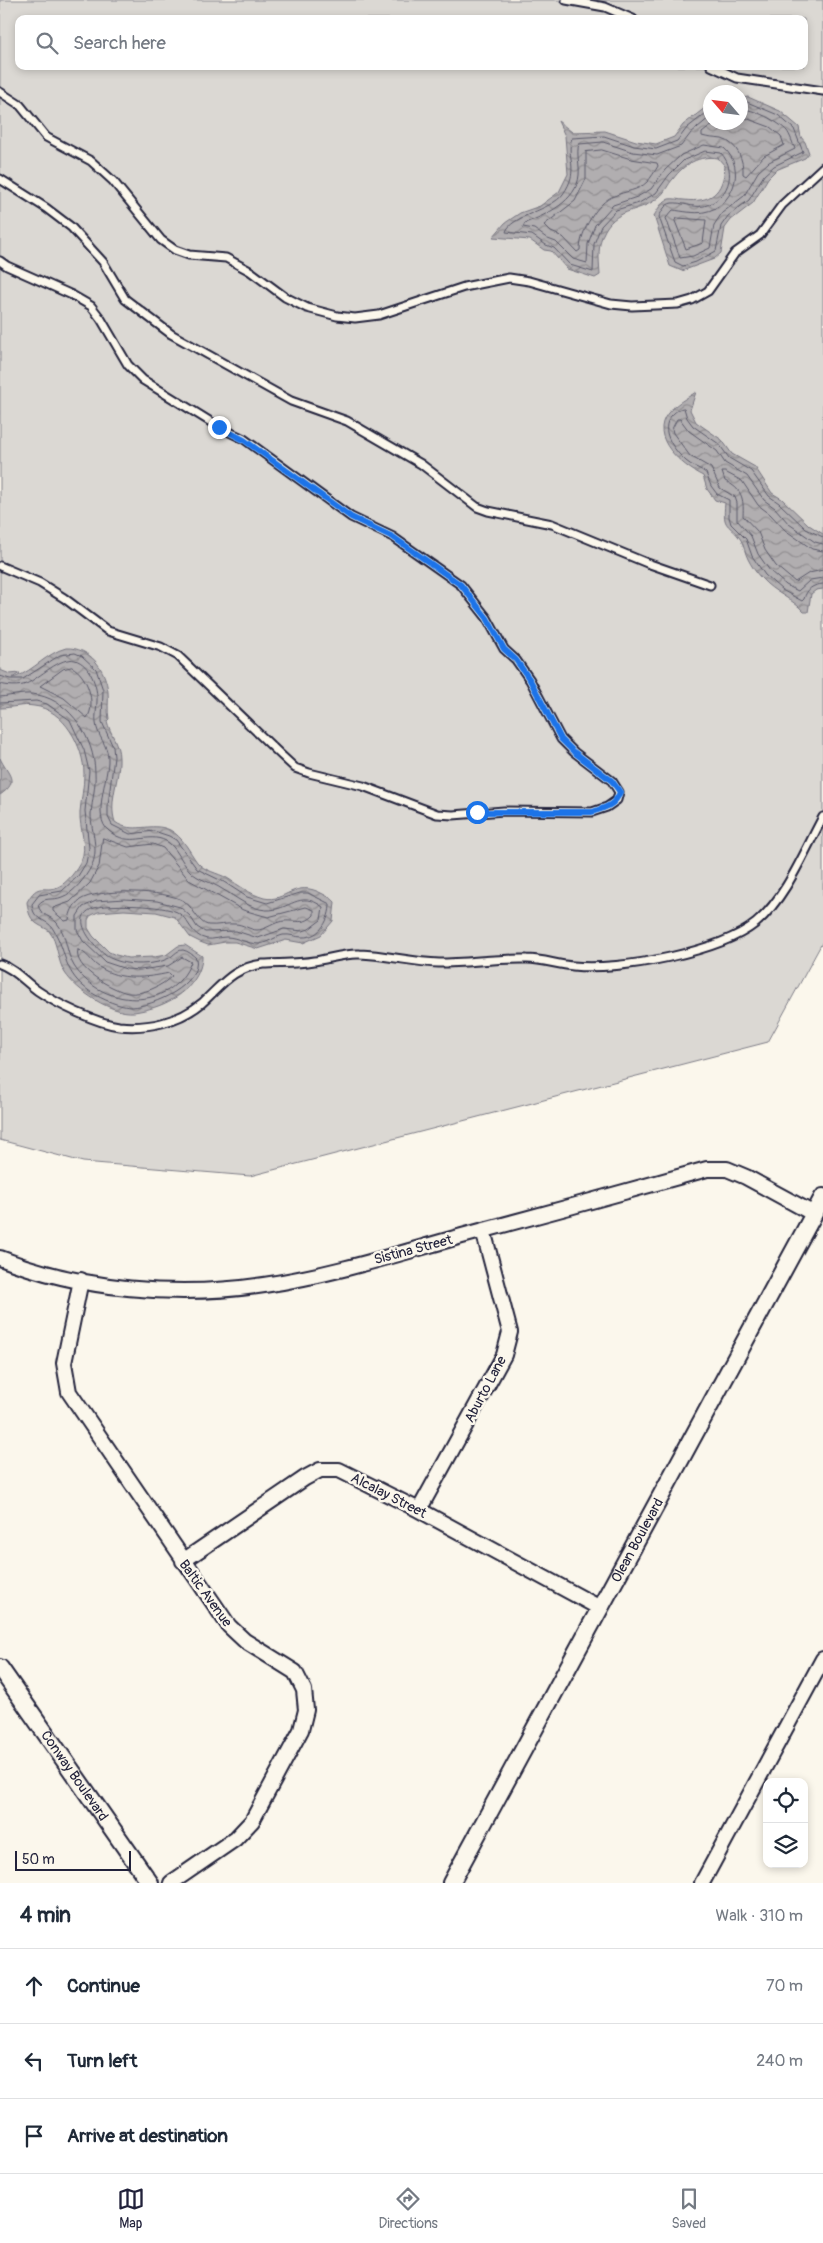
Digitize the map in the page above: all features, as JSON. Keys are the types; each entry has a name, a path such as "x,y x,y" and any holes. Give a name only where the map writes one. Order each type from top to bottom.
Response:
{"street":[{"name":"Sistina Street","path":"0,1258 51,1274 131,1288 178,1292 263,1286 334,1271 707,1170 727,1169 746,1177 814,1214"},
{"name":"Olean Boulevard","path":"451,1883 823,1197"},
{"name":"Aburto Lane","path":"419,1510 504,1355 510,1332 483,1230"},
{"name":"Baltic Avenue","path":"81,1280 64,1363 69,1392 229,1626 245,1641 294,1672 304,1690 306,1710 301,1730 252,1821 235,1839 171,1883"},
{"name":"Alcalay Street","path":"183,1561 305,1478 320,1470 339,1470 419,1510 600,1608"},
{"path":"702,1883 823,1659"},
{"name":"Conway Boulevard","path":"0,1668 150,1883"}],"lane":[{"path":"566,0 605,7 624,15"},
{"path":"720,70 737,78 823,92"},
{"path":"0,92 20,105 46,137 91,161 113,181 161,240 175,250 189,254 226,258 250,272 285,298 307,308 337,316 354,318 379,315 464,287 510,278 529,281 611,304 678,304 692,300 708,291 735,253 760,235 782,205 823,167"},
{"path":"0,179 46,208 71,227 103,262 126,300 171,334 291,401 347,422 420,464 477,507 552,524 647,563 710,585"},
{"path":"0,261 91,306 101,318 128,365 143,380 219,427 244,440 351,517 393,537 461,585 487,618 504,649 516,660 530,680 561,739 574,752 612,781 620,792 617,800 607,807 592,812 504,811 453,816 438,814 363,786 295,768 178,656 161,648 108,632 40,582 0,566"},
{"path":"0,964 17,973 38,991 61,1004 116,1026 136,1027 168,1022 186,1015 203,1002 223,981 241,969 261,964 312,962 343,955 360,954 437,963 527,959 572,966 599,967 636,962 717,945 740,935 758,921 776,900 823,817"}],"shaded area":[{"path":"0,0 823,0 823,941 768,1042 250,1176 83,1162 0,1140"}],"water":[{"path":"748,97 780,111 799,127 801,137 809,153 805,158 776,170 768,178 753,203 731,220 725,228 721,253 714,259 682,271 670,266 654,216 658,208 666,200 702,200 714,194 722,183 725,166 718,158 711,157 698,159 687,165 677,174 659,197 645,206 616,217 610,223 602,235 599,252 600,275 595,278 567,269 551,251 544,250 530,240 493,237 505,223 520,213 540,206 559,192 568,174 565,136 558,121 572,132 605,131 636,141 656,144 674,137 683,125 703,109 703,130 748,130"},
{"path":"696,392 690,410 696,422 722,440 732,454 755,467 772,493 782,499 809,525 823,534 823,589 816,590 811,594 808,612 804,612 759,576 748,559 741,540 727,525 724,512 725,503 715,500 707,489 703,476 677,458 665,441 662,432 663,422 668,413"},
{"path":"66,648 82,651 89,655 100,668 107,683 109,719 107,721 118,748 119,758 113,798 115,822 122,826 135,828 156,827 170,830 182,840 200,865 264,898 272,899 305,889 323,894 335,902 333,921 321,935 303,943 286,940 258,949 235,942 208,945 190,937 175,917 156,912 124,910 98,912 90,916 88,928 93,936 109,952 128,958 154,957 166,955 178,946 185,945 202,956 200,969 194,981 179,995 159,1006 134,1012 115,1009 95,1000 70,980 60,963 52,935 32,918 27,902 38,890 53,889 65,883 81,861 84,849 80,818 84,784 83,763 76,741 63,722 54,714 34,706 0,708 0,670 10,674 20,673 12,678 16,677 59,650"},
{"path":"0,758 9,773 11,781 10,786 0,795"}],"route":[{"path":"219,427 244,440 274,460 351,517 393,537 461,585 487,618 504,649 516,660 530,680 561,739 574,752 612,781 620,792 617,800 607,807 592,812 477,812"}]}
